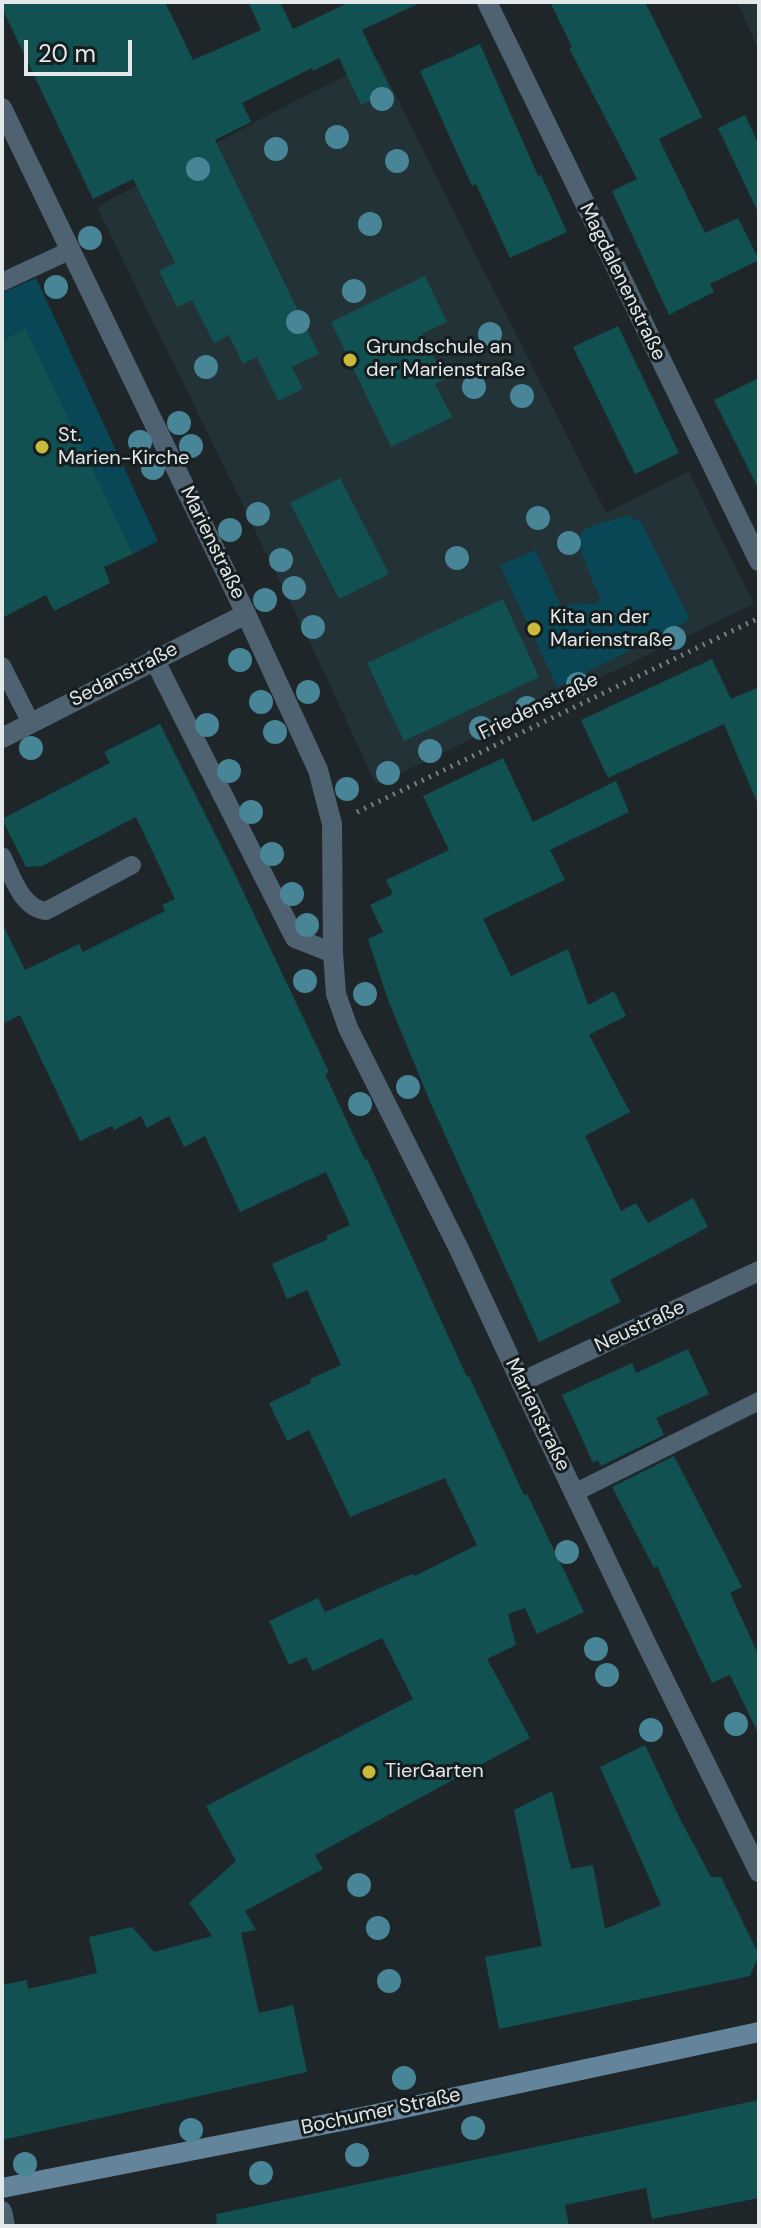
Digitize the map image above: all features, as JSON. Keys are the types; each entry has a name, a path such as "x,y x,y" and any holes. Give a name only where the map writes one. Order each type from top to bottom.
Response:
{"main road":[{"name":"Bochumer Straße","path":"2,2188 362,2117 759,2032"}],"street":[{"name":"Magdalenenstraße","path":"487,2 759,561"},
{"name":"Marienstraße","path":"2,108 318,770 332,824 336,994 348,1028 459,1249 759,1872"},
{"name":"Sedanstraße","path":"2,738 246,614"},
{"path":"154,659 295,938 333,953"},
{"name":"Neustraße","path":"521,1382 759,1271"},
{"path":"2,2211 5,2226"}],"lane":[{"path":"2,282 71,250"},
{"path":"2,666 31,723"},
{"path":"2,856 28,905 46,911 132,865"},
{"path":"574,1493 759,1401"}],"path":[{"name":"Friedenstraße","path":"332,824 759,618"}],"shaded area":[{"path":"737,2 759,2 759,51"},
{"name":"Grundschule an der Marienstraße","path":"378,60 606,513 689,472 754,604 376,785 315,653 97,207"},
{"path":"36,278 158,541 133,554 24,329 2,341 2,293"},
{"path":"627,516 641,522 690,620 557,687 500,565 535,550 562,608 577,603 595,604 601,599 586,565 581,545 583,531"}],"building":[{"path":"2,2 165,2 193,60 261,30 248,2 280,2 293,29 350,2 422,2 362,30 391,91 361,105 339,58 242,103 251,122 215,140 319,354 292,367 303,389 278,401 257,357 243,364 229,335 214,343 192,300 177,307 159,271 175,263 133,179 93,199 2,8"},
{"path":"550,2 645,2 702,117 659,139 705,233 738,218 759,260 710,284 714,292 669,315 612,191 637,179 569,48 572,47"},
{"path":"480,44 538,176 541,175 567,232 510,258 476,184 472,186 420,71"},
{"path":"745,115 759,145 759,214 718,128"},
{"path":"425,276 447,322 422,334 445,379 435,384 452,417 391,447 331,322"},
{"path":"618,326 679,453 635,474 573,347"},
{"name":"St. Marien-Kirche","path":"25,328 133,554 104,567 110,583 54,611 46,595 2,618 2,341"},
{"path":"759,378 759,490 714,400"},
{"path":"340,478 389,574 339,599 290,503"},
{"path":"503,599 539,677 404,741 367,663"},
{"path":"712,659 731,699 759,687 759,807 724,724 608,778 581,720"},
{"path":"160,724 329,1072 325,1074 467,1377 584,1612 537,1634 525,1608 508,1614 516,1645 487,1659 530,1738 315,1855 323,1869 245,1911 256,1930 241,1933 259,2013 293,2005 307,2072 2,2140 2,1985 27,1980 28,1989 97,1973 89,1937 132,1927 154,1952 212,1936 189,1903 236,1861 206,1806 413,1699 382,1638 313,1671 306,1657 289,1665 269,1621 318,1598 325,1612 412,1574 415,1576 477,1545 445,1478 350,1517 309,1430 287,1441 269,1403 341,1365 307,1290 287,1299 272,1264 328,1239 326,1236 350,1225 326,1172 240,1212 205,1136 184,1147 169,1116 147,1128 141,1116 114,1130 112,1126 80,1141 20,1015 2,1024 2,923 25,970 79,944 83,952 165,911 162,905 175,899 136,817 42,866 26,867 2,819 110,763 104,752"},
{"path":"503,758 533,822 616,781 629,812 550,850 565,880 483,919 511,976 568,949 588,1005 614,991 626,1016 589,1035 630,1112 585,1136 621,1211 636,1203 648,1223 693,1198 708,1227 610,1280 621,1302 539,1342 431,1104 388,1000 368,939 383,932 370,905 393,894 386,880 449,850 423,796"},
{"path":"688,1349 709,1394 656,1418 664,1435 601,1466 598,1460 593,1463 562,1395 632,1363 636,1373"},
{"path":"674,1456 742,1587 730,1593 759,1656 759,1735 730,1675 712,1683 657,1566 654,1568 612,1487"},
{"path":"645,1745 711,1877 721,1877 759,1955 750,1976 499,2029 485,1957 542,1946 514,1810 552,1791 571,1869 593,1865 605,1929 661,1905 600,1767"},
{"path":"759,2100 759,2198 652,2219 646,2188 565,2205 569,2226 217,2226 216,2214"}],"place":[{"name":"Grundschule an der Marienstraße","path":"350,360"},
{"name":"St. Marien-Kirche","path":"42,447"},
{"name":"Kita an der Marienstraße","path":"534,629"},
{"name":"TierGarten","path":"369,1772"}]}
